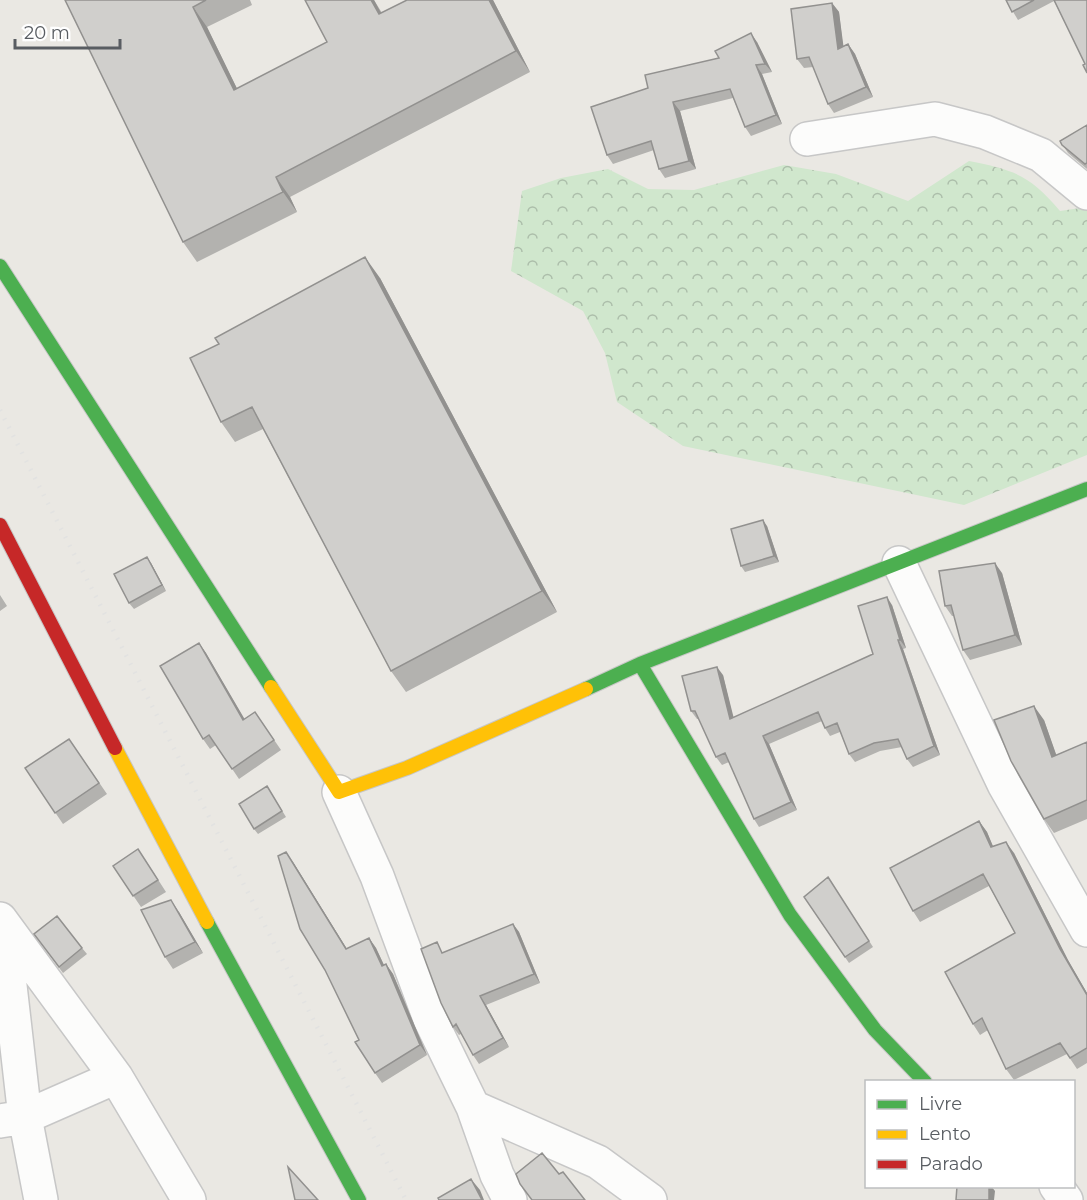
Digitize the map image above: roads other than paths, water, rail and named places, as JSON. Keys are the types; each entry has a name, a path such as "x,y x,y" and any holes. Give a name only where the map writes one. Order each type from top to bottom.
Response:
{"street":[{"path":"807,139 935,119 985,132 1041,155 1087,194"},
{"path":"0,266 82,397 339,792 377,876 430,1018 473,1107 497,1175 510,1200"},
{"path":"339,792 407,768 445,749 498,730 639,664 1087,489"},
{"path":"0,525 178,869 359,1200"},
{"path":"899,562 1004,784 1087,930"},
{"path":"639,664 790,915 874,1030 923,1080"},
{"path":"1,920 116,1077 189,1200"},
{"path":"1,920 13,1119 40,1200"},
{"path":"13,1119 116,1077"},
{"path":"473,1107 598,1162 650,1200"}],"railway":[{"path":"0,410 406,1200"}]}
